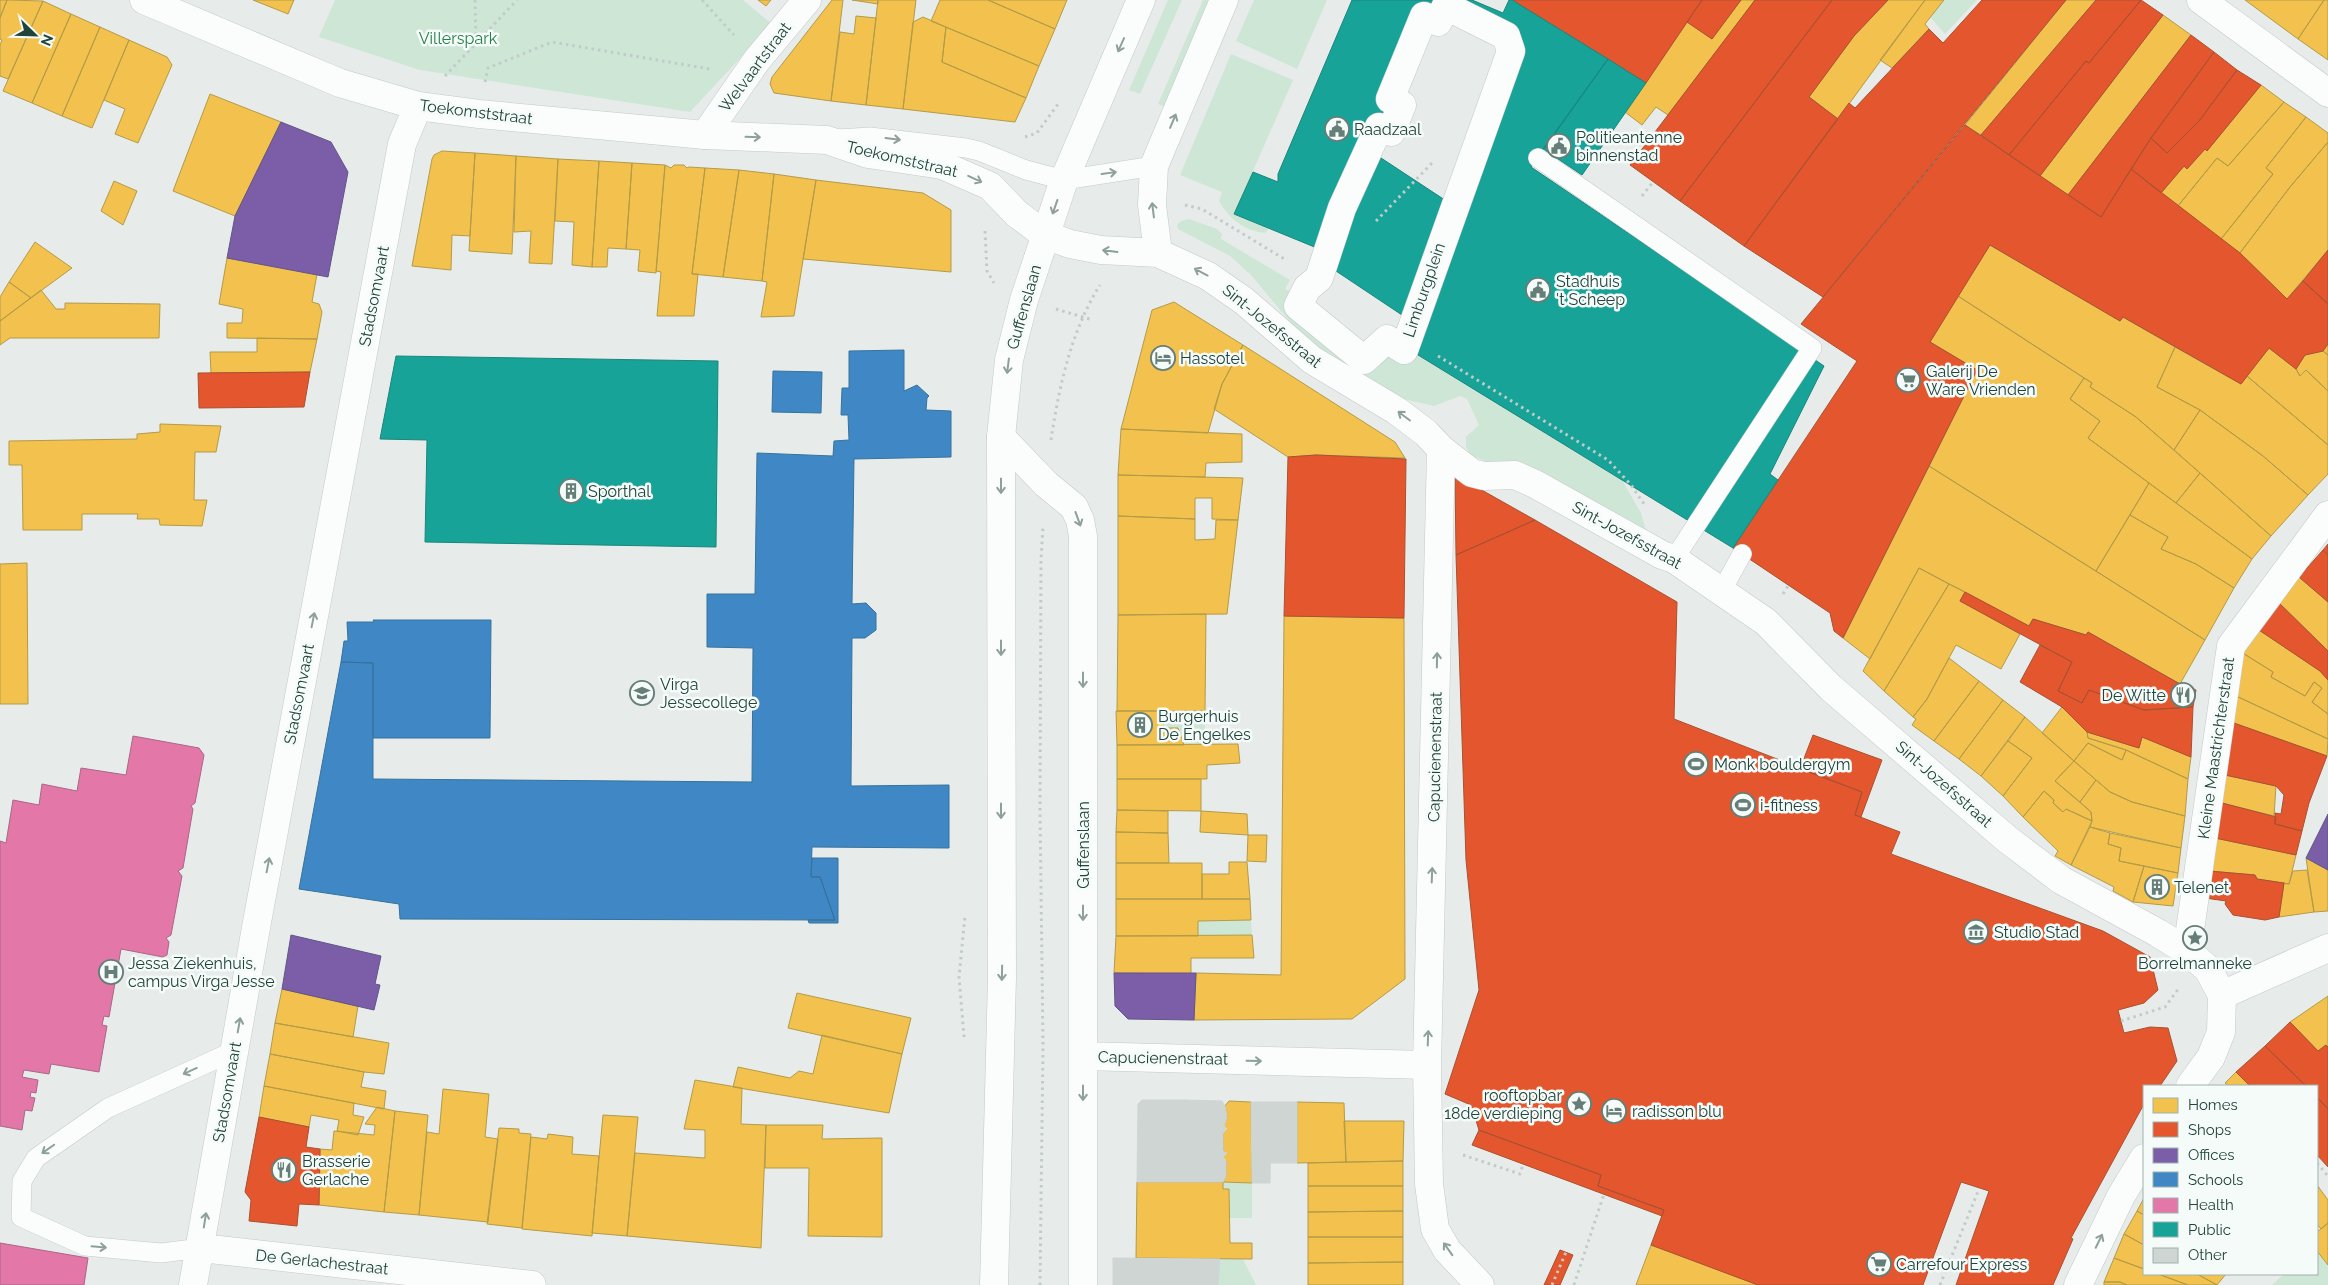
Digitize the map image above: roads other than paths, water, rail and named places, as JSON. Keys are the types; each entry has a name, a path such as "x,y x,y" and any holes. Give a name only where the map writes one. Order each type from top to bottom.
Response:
{"street":[{"name":"Toekomststraat","path":"144,0 340,82 418,106 479,114 705,135 827,140 868,154 942,165 990,186 1017,214 1046,235"},
{"name":"Welvaartstraat","path":"705,135 752,68 807,0"},
{"name":"Guffenslaan","path":"994,1285 1002,978 1001,437 1009,360 1024,300 1064,180 1141,0"},
{"path":"1158,253 1152,205 1154,166 1224,0"},
{"path":"2200,0 2328,93"},
{"name":"Limburgplein","path":"1446,6 1506,36 1511,51 1481,118 1404,350 1387,339 1364,360 1298,306 1307,288 1320,278 1342,208 1379,127 1391,132 1402,105 1390,99 1424,16 1438,22 1446,6"},
{"name":"Stadsomvaart","path":"193,1285 234,1051 402,144 418,106"},
{"name":"Sint-Jozefsstraat","path":"1046,235 1070,244 1120,252 1158,253 1208,276 1244,301 1312,360 1397,411 1426,433 1441,449 1472,473 1484,476 1515,475 1535,484 1662,555 1674,559 1766,622 1831,688 2007,839 2061,880 2186,951 2208,969 2222,995"},
{"name":"Guffenslaan","path":"1001,437 1046,484 1074,507 1080,520 1083,536 1083,1285"},
{"name":"Capucienenstraat","path":"1441,449 1427,1065 1429,1184 1435,1229 1447,1250 1480,1285"},
{"name":"Kleine Maastrichterstraat","path":"2186,951 2231,646 2328,516"},
{"path":"2191,1085 2211,1057 2221,1032 2222,995 2328,948"},
{"name":"Capucienenstraat","path":"1083,1056 1427,1065"},
{"path":"2078,1285 2121,1196 2143,1160"},
{"name":"De Gerlachestraat","path":"201,1248 532,1285"}],"lane":[{"name":"Toekomststraat","path":"827,140 870,137 966,148 979,151 1026,170 1064,180"},
{"path":"1538,158 1812,348 1674,559"},
{"path":"1064,180 1154,166"},
{"path":"1721,592 1742,554"},
{"path":"201,1248 161,1253 85,1246 20,1217 22,1181 36,1158 108,1108 234,1051"}],"place":[{"name":"Raadzaal","path":"1337,129"},
{"name":"Politieantenne binnenstad","path":"1559,146"},
{"name":"Stadhuis 't Scheep","path":"1538,290"},
{"name":"Hassotel","path":"1163,358"},
{"name":"Galerij De Ware Vrienden","path":"1908,380"},
{"name":"Sporthal","path":"571,491"},
{"name":"Virga Jessecollege","path":"642,693"},
{"name":"De Witte","path":"2183,695"},
{"name":"Burgerhuis De Engelkes","path":"1140,725"},
{"name":"Monk bouldergym","path":"1696,764"},
{"name":"i-fitness","path":"1743,805"},
{"name":"Telenet","path":"2157,887"},
{"name":"Studio Stad","path":"1976,932"},
{"name":"Borrelmanneke","path":"2195,938"},
{"name":"Jessa Ziekenhuis, campus Virga Jesse","path":"111,972"},
{"name":"rooftopbar 18de verdieping","path":"1579,1104"},
{"name":"radisson blu","path":"1614,1111"},
{"name":"Brasserie Gerlache","path":"284,1170"},
{"name":"Carrefour Express","path":"1879,1264"}],"park label":[{"name":"Villerspark","path":"458,38"}]}
